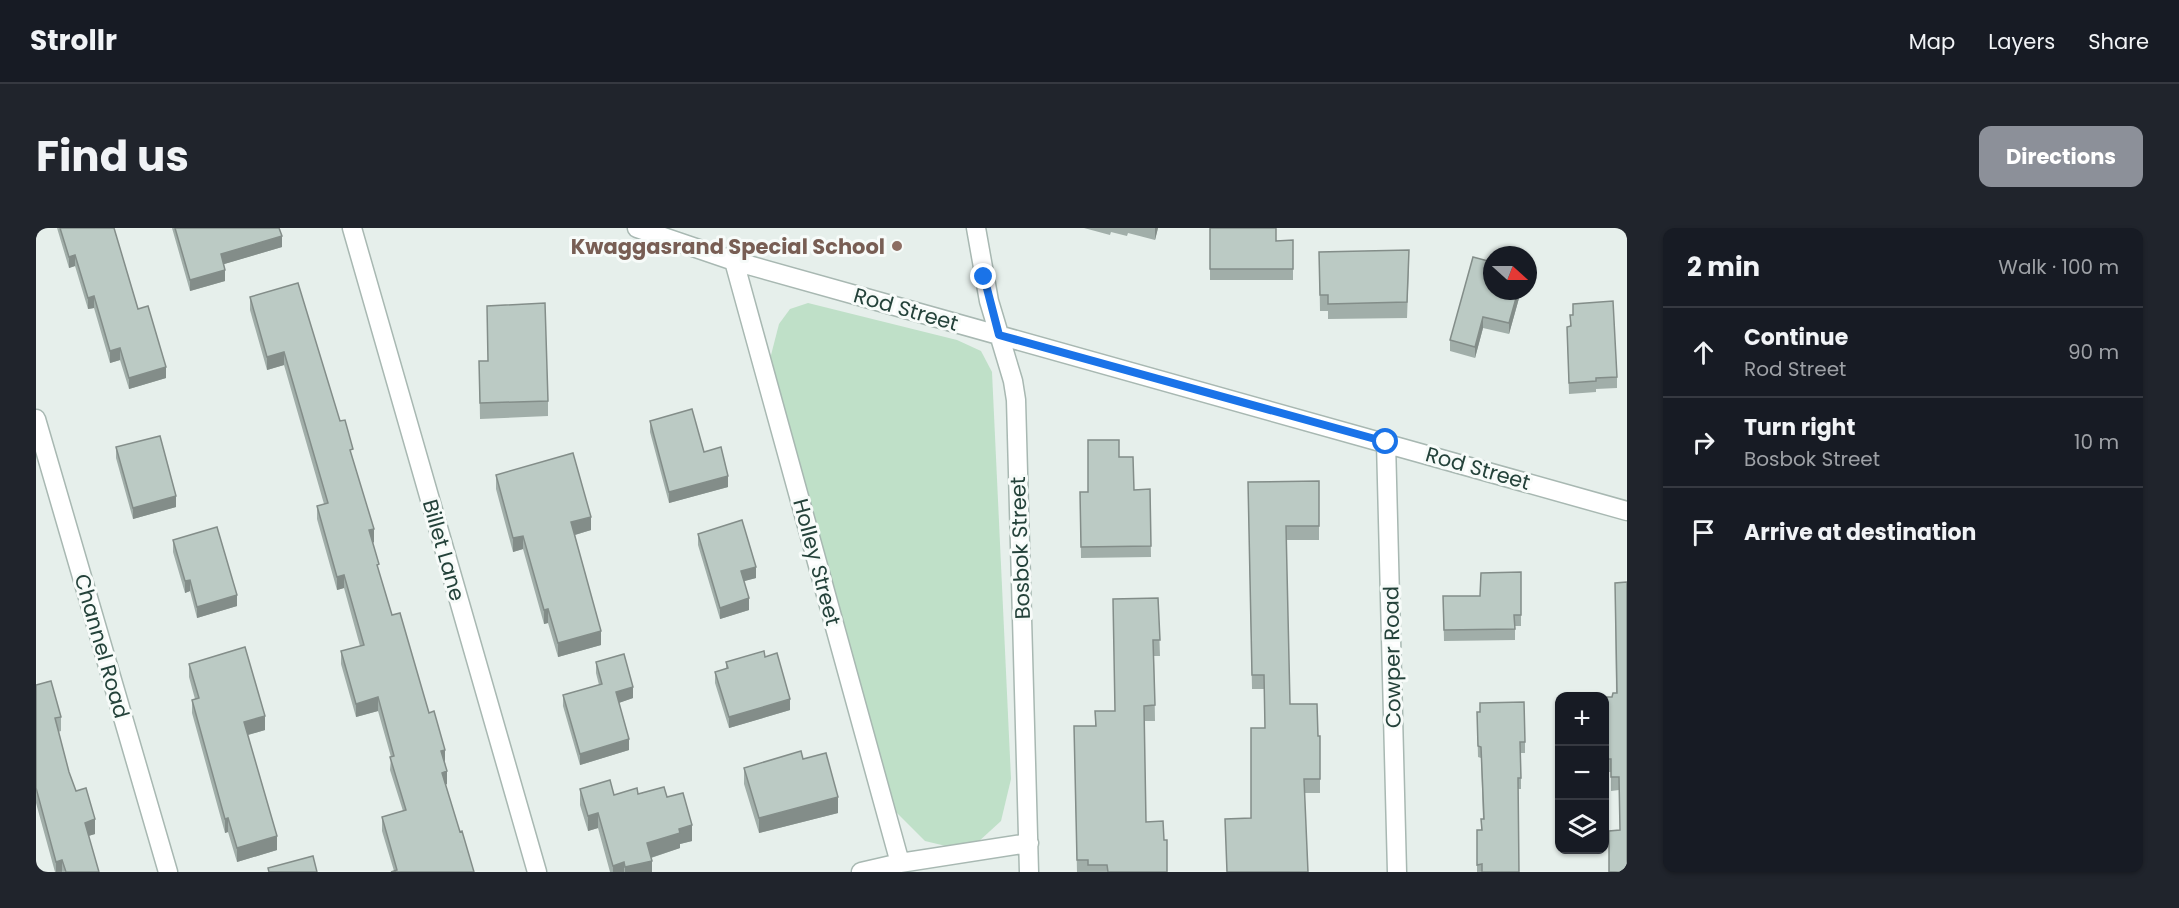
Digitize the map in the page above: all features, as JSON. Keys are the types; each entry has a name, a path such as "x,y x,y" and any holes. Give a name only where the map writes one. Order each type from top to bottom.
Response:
{"street":[{"name":"Billet Lane","path":"352,228 537,872"},
{"name":"Rod Street","path":"637,228 734,261 1627,511"},
{"name":"Bosbok Street","path":"976,228 989,301 1013,381 1016,400 1029,872"},
{"name":"Holley Street","path":"734,261 900,863"},
{"name":"Channel Road","path":"36,419 168,872"},
{"name":"Cowper Road","path":"1386,442 1397,872"},
{"path":"861,872 900,863 1029,843"}],"green space":[{"path":"808,303 957,340 981,351 992,372 1011,779 1001,821 978,842 950,847 925,841 896,812 770,359 779,324 790,309"}],"building":[{"path":"60,228 114,228 138,309 148,306 166,367 129,378 120,348 110,351 94,296 88,298 75,255 69,257"},
{"path":"175,228 279,228 282,236 221,254 225,270 190,280"},
{"path":"1210,228 1276,228 1276,241 1293,240 1293,269 1210,269"},
{"path":"1409,250 1407,302 1328,304 1328,295 1320,295 1319,252"},
{"path":"1473,257 1483,260 1483,300 1515,300 1509,323 1483,317 1475,347 1450,340"},
{"path":"298,283 340,421 345,420 353,449 350,450 374,529 369,530 379,564 377,565 392,615 400,613 429,713 434,711 445,750 441,751 447,771 442,773 474,872 391,872 397,870 382,817 406,810 390,757 394,756 378,697 356,704 341,651 364,645 344,575 337,577 317,506 328,503 284,352 267,357 250,297"},
{"path":"1613,301 1617,377 1569,383 1567,327 1571,326 1570,315 1573,315 1573,304"},
{"path":"545,303 548,401 480,403 479,361 488,361 487,306"},
{"path":"692,409 704,452 721,447 728,476 669,492 650,421"},
{"path":"160,436 176,496 133,508 116,447"},
{"path":"1088,440 1119,440 1119,457 1133,457 1134,490 1150,489 1151,546 1081,547 1080,492 1088,492"},
{"path":"573,453 591,517 571,522 601,631 558,643 548,609 544,610 523,536 513,538 496,475"},
{"path":"1319,481 1319,526 1286,526 1290,704 1317,704 1318,736 1320,736 1320,779 1304,779 1308,872 1227,872 1225,819 1251,818 1251,728 1265,728 1264,675 1252,675 1248,482"},
{"path":"742,520 756,567 741,571 749,598 720,608 698,534"},
{"path":"217,527 237,595 197,607 190,580 185,581 173,540"},
{"path":"1521,572 1521,615 1514,615 1515,629 1444,630 1443,596 1480,596 1481,573"},
{"path":"1627,582 1627,872 1609,872 1609,831 1620,830 1619,777 1611,777 1611,759 1609,759 1609,697 1617,693 1615,583"},
{"path":"1158,598 1160,640 1153,640 1155,705 1144,706 1146,822 1163,821 1164,840 1167,840 1167,872 1108,872 1107,865 1088,865 1088,860 1077,860 1074,726 1096,726 1095,711 1115,711 1113,599"},
{"path":"245,647 265,716 244,722 277,836 237,848 228,818 225,819 192,700 199,698 189,664"},
{"path":"764,651 765,657 777,653 790,699 729,717 715,672 728,668 726,662"},
{"path":"624,654 633,687 616,692 629,739 580,754 563,695 602,684 596,662"},
{"path":"51,681 61,717 55,718 69,772 76,791 86,788 95,819 85,823 99,872 66,872 62,860 56,862 36,788 36,685"},
{"path":"1524,702 1525,742 1520,742 1521,778 1518,778 1519,872 1482,872 1482,864 1477,865 1477,830 1482,830 1481,819 1484,819 1477,712 1480,712 1480,703"},
{"path":"801,751 803,759 826,753 838,797 759,818 744,768"},
{"path":"610,780 614,795 637,788 638,794 664,787 667,797 683,793 692,825 679,829 680,833 647,843 652,861 625,867 624,862 613,866 598,813 588,816 580,789"},
{"path":"313,856 317,872 269,872 268,868"}],"place":[{"name":"Kwaggasrand Special School","path":"897,246"}],"route":[{"path":"984,277 999,335 1386,442"}]}
